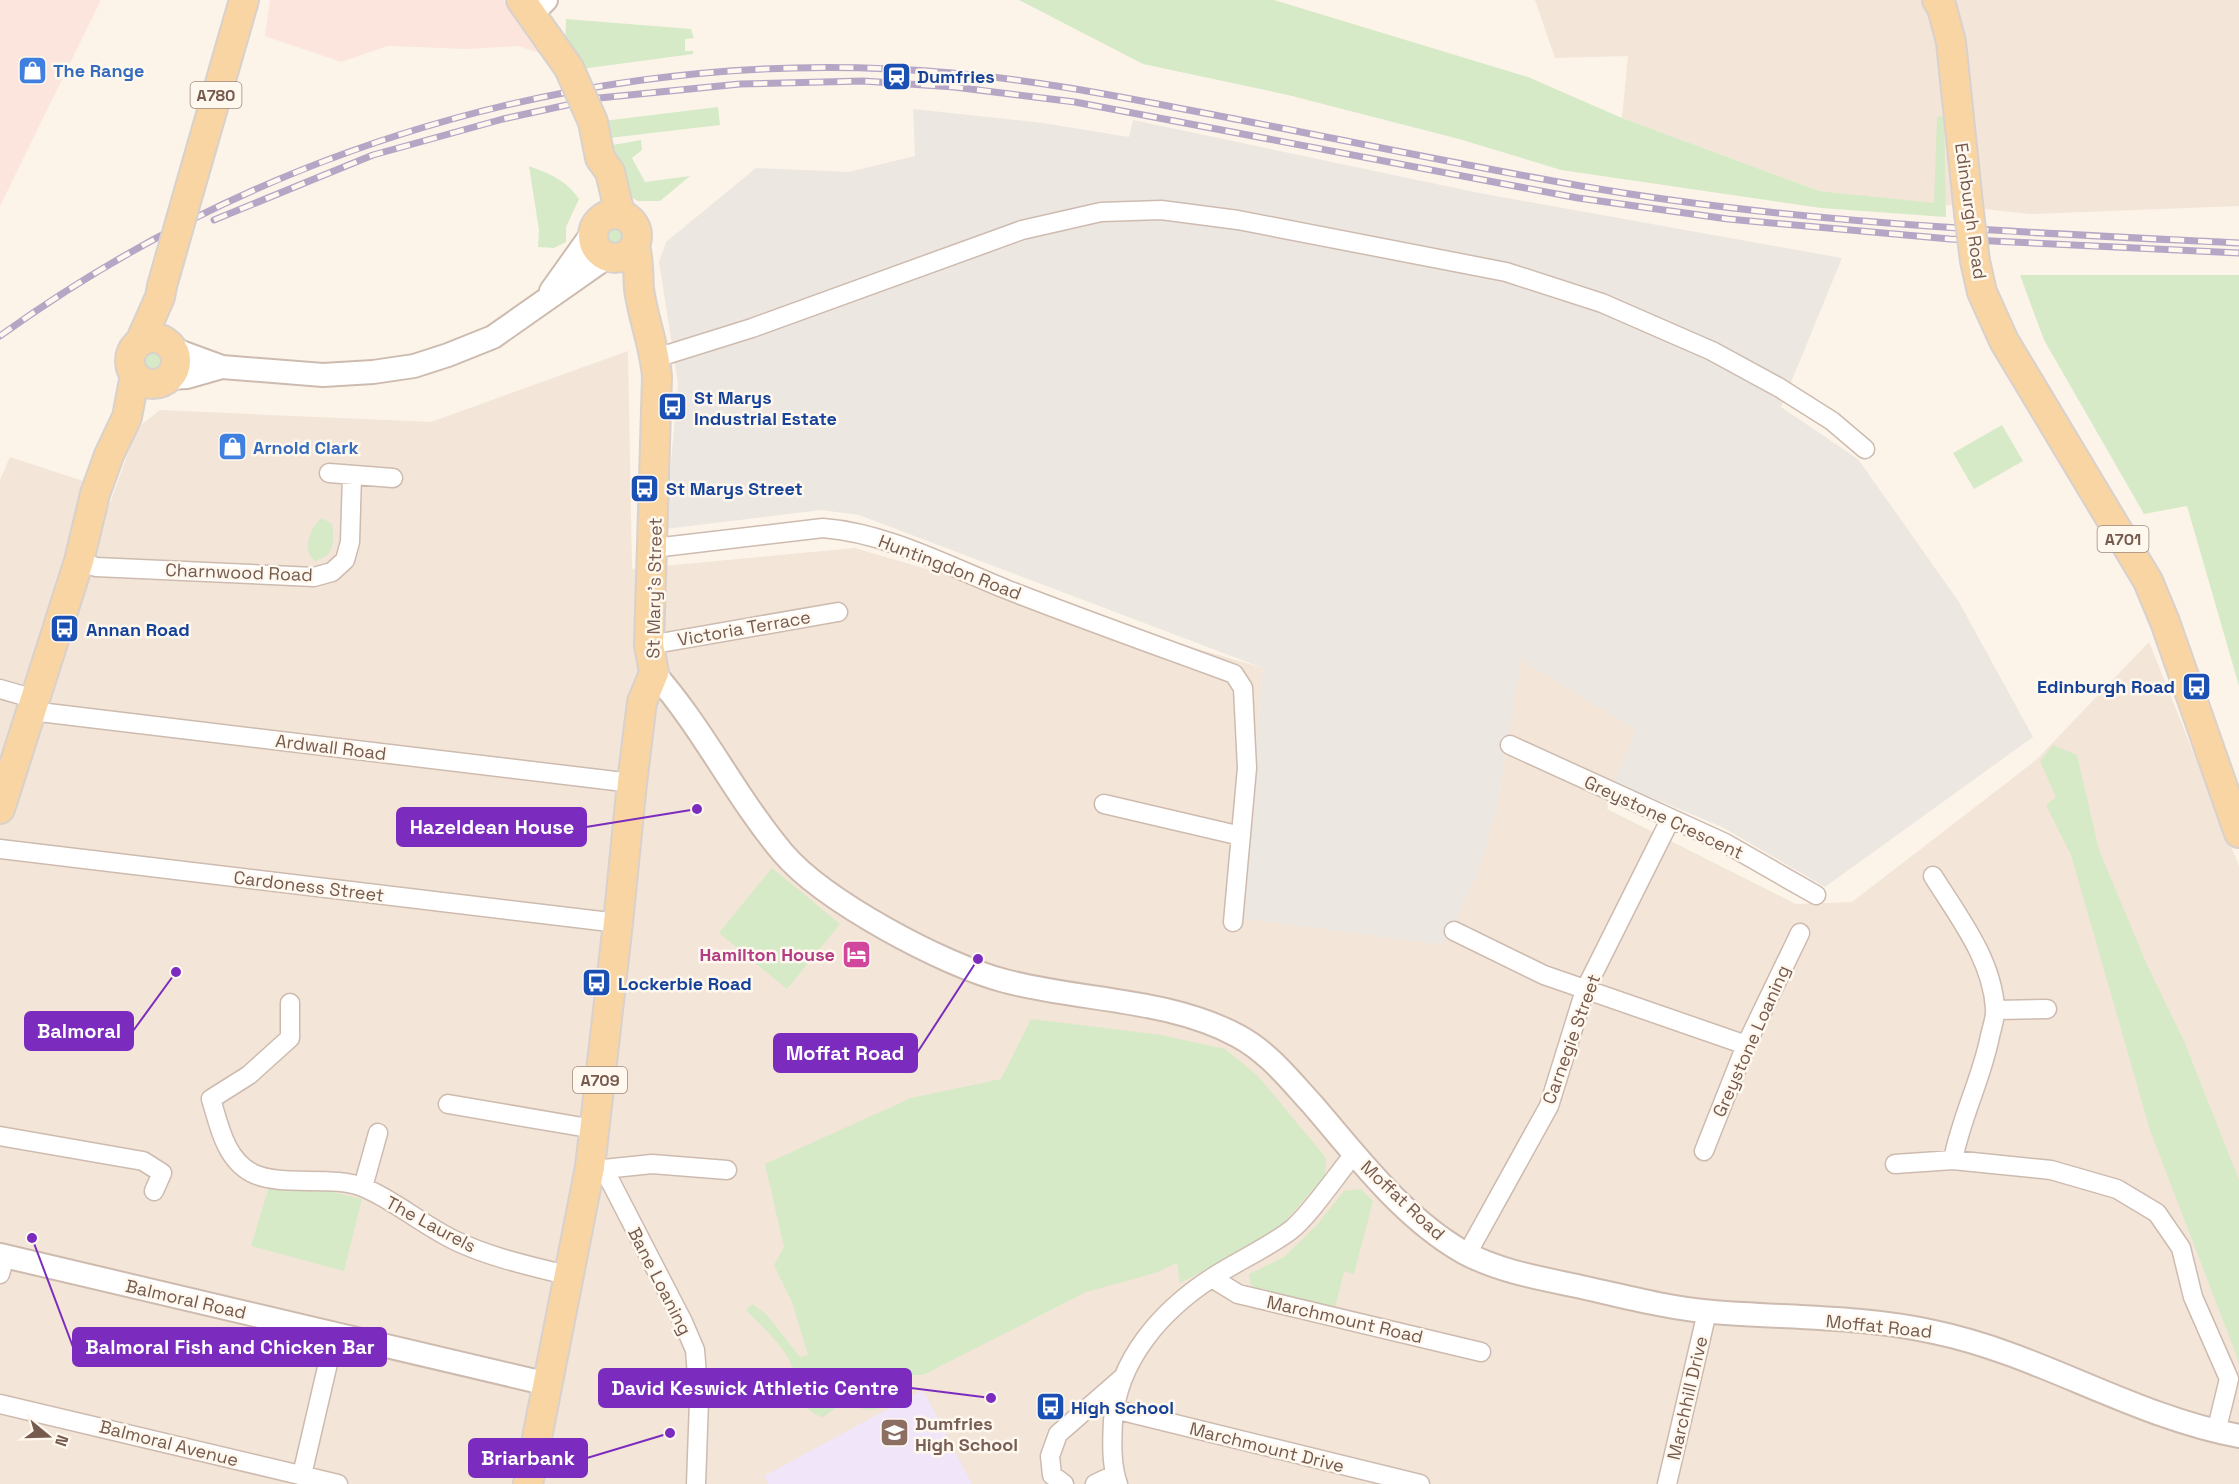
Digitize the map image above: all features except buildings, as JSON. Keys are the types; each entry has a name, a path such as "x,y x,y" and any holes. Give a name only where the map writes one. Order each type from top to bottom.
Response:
{"main road":[{"name":"A780","path":"160,345 161,292 243,0"},
{"name":"Edinburgh Road","path":"1937,0 1942,8 1951,42 1969,213 1975,261 1982,292 2004,341 2148,581 2165,622 2239,833"},
{"name":"St Mary's Street","path":"533,5 569,68 592,122 600,158 594,172 611,239 640,263 639,289 656,358 654,548 650,645 654,673"},
{"path":"127,417 149,401 166,380 176,364 160,345 131,353 131,368 135,375 147,383 166,380"},
{"path":"0,808 79,561 95,494 109,455 127,417 135,375"},
{"name":"A709","path":"528,1484 570,1276 597,1168 594,1129 632,783 642,702 654,673"}],"street":[{"path":"656,358 752,328 1022,230 1101,212 1161,210 1238,220 1506,272 1602,303 1712,351 1780,388 1832,421 1865,449"},
{"path":"160,345 222,367 323,375 373,372 414,366 493,337 543,302 611,239"},
{"path":"166,380 188,377 222,367"},
{"path":"330,473 393,478"},
{"name":"Charnwood Road","path":"79,561 96,567 280,576 314,577 332,572 345,560 350,542 352,475"},
{"name":"Huntingdon Road","path":"654,548 823,528 846,530 877,538 1036,601 1234,674 1243,688 1246,757 1241,836"},
{"name":"Victoria Terrace","path":"650,645 838,612"},
{"name":"Moffat Road","path":"654,673 696,728 757,820 810,880 926,950 1004,981 1162,1011 1208,1022 1237,1035 1262,1051 1379,1181 1437,1235 1467,1254 1515,1273 1666,1306 1707,1312 1886,1324 1961,1338 2016,1356 2170,1419 2239,1436"},
{"name":"Ardwall Road","path":"0,689 33,705 632,783"},
{"name":"Greystone Crescent","path":"1510,745 1670,820 1725,843 1816,895"},
{"path":"1104,804 1241,836 1233,922"},
{"name":"Carnegie Street","path":"1467,1254 1549,1106 1585,990 1670,820"},
{"name":"Cardoness Street","path":"0,849 618,923"},
{"path":"1933,876 1973,939 1986,969 1996,1010 1986,1057 1958,1134 1953,1160"},
{"path":"1454,931 1544,975 1746,1045"},
{"name":"Greystone Loaning","path":"1704,1150 1746,1045 1800,933"},
{"name":"The Laurels","path":"290,1003 290,1038 249,1075 211,1099 224,1142 236,1160 252,1173 269,1178 310,1179 363,1187 455,1241 498,1259 570,1276"},
{"path":"1996,1010 2046,1009"},
{"path":"448,1104 594,1129"},
{"path":"363,1187 378,1133"},
{"path":"0,1136 143,1161 162,1173 154,1191"},
{"path":"1095,1484 1116,1480 1114,1409 1121,1379 1133,1355 1160,1320 1212,1278 1292,1229 1355,1153"},
{"path":"1895,1164 1953,1160 2051,1170 2117,1189 2157,1213 2181,1248 2193,1297 2229,1379 2216,1432"},
{"path":"597,1168 652,1164 727,1170"},
{"name":"Bane Loaning","path":"597,1168 683,1322 694,1350 699,1401 696,1484"},
{"name":"Balmoral Road","path":"2,1262 335,1333 548,1384"},
{"name":"Marchmount Road","path":"1212,1278 1238,1294 1482,1352"},
{"name":"Marchhill Drive","path":"1666,1484 1707,1312"},
{"path":"302,1475 335,1333"},
{"path":"1064,1484 1052,1475 1050,1456 1058,1434 1121,1379"},
{"name":"Balmoral Avenue","path":"0,1404 338,1484"},
{"name":"Marchmount Drive","path":"1114,1409 1420,1484"}],"shaded area":[{"name":"The Range","path":"0,0 101,0 0,206"},
{"path":"270,0 503,0 543,54 518,46 468,49 388,46 341,62 265,36"},
{"path":"1535,0 2239,0 2239,206 2030,214 1819,191 1622,118 1628,56 1555,58"},
{"path":"913,109 1043,123 1129,137 1133,120 1479,193 1842,258 1781,407 1858,459 1959,602 2033,737 1825,887 1722,827 1614,782 1636,730 1521,660 1497,808 1478,873 1444,945 1240,918 1263,668 859,515 821,510 665,529 678,383 659,262 666,242 756,168 849,172 915,156"},
{"path":"628,351 632,569 855,548 1263,668 1240,917 1478,873 1497,808 1521,659 1636,730 1607,809 1796,904 1852,902 2035,761 2149,642 2239,866 2239,1484 0,1484 0,480 10,457 89,483 110,503 137,428 160,410 431,422"},
{"name":"Dumfries High School","path":"923,1390 972,1484 769,1484 764,1476"}],"green space":[{"path":"1019,0 1274,0 1528,77 1622,118 1819,191 1934,203 1937,116 1944,117 1946,217 1821,208 1561,170 1459,139 1288,95 1143,64"},
{"path":"566,19 691,29 694,38 685,39 685,51 693,51 693,54 581,69 565,47"},
{"path":"718,107 720,125 609,138 603,121"},
{"path":"641,140 642,150 632,158 645,182 690,176 660,201 638,201 626,194 613,145"},
{"path":"529,166 563,182 579,199 566,227 566,242 554,248 538,247 539,230"},
{"path":"615,220 626,225 631,236 626,247 615,252 604,247 599,236 604,225"},
{"path":"2020,275 2239,275 2239,686 2187,506 2144,514 2044,340"},
{"path":"154,345 165,350 170,361 165,372 154,377 143,372 138,361 143,350"},
{"path":"2002,425 2023,461 1974,489 1953,453"},
{"path":"322,518 332,524 333,542 330,552 315,561 308,551 308,545 314,527"},
{"path":"2053,745 2077,755 2099,850 2148,967 2184,1041 2239,1180 2239,1362 2150,1130 2071,855 2046,805 2056,797 2040,761"},
{"path":"772,868 840,924 787,989 719,933"},
{"path":"1031,1019 1161,1035 1225,1049 1258,1076 1326,1158 1325,1176 1282,1225 1242,1251 1180,1283 1177,1263 1155,1273 1086,1292 923,1375 900,1375 897,1395 885,1406 867,1410 845,1402 823,1417 814,1413 802,1400 787,1356 746,1310 752,1304 766,1314 800,1357 808,1355 792,1302 774,1265 784,1247 765,1164 911,1098 1001,1079"},
{"path":"269,1187 328,1191 362,1199 344,1271 251,1246"},
{"path":"1361,1189 1373,1201 1354,1274 1344,1271 1335,1308 1256,1289 1250,1284 1249,1274 1284,1257 1317,1225 1344,1191"}],"railway":[{"path":"0,336 106,267 217,207 333,158 452,119 575,91 699,74 825,68 952,73 1047,85 1142,101 1487,169 1663,199 1909,225 2239,243"},
{"path":"214,220 373,155 503,119 599,98 740,84 863,81 954,87 1075,102 1578,198 1728,219 1950,239 2239,253"}],"place":[{"name":"The Range","path":"32,70"},
{"name":"Dumfries","path":"896,76"},
{"name":"St Marys Industrial Estate","path":"673,407"},
{"name":"Arnold Clark","path":"232,447"},
{"name":"St Marys Street","path":"645,488"},
{"name":"Annan Road","path":"65,629"},
{"name":"Edinburgh Road","path":"2196,686"},
{"name":"Hazeldean House","path":"697,809"},
{"name":"Hamilton House","path":"856,954"},
{"name":"Moffat Road","path":"978,959"},
{"name":"Balmoral","path":"176,972"},
{"name":"Lockerbie Road","path":"597,983"},
{"name":"Balmoral Fish and Chicken Bar","path":"32,1238"},
{"name":"David Keswick Athletic Centre","path":"991,1398"},
{"name":"High School","path":"1050,1407"},
{"name":"Briarbank","path":"670,1433"},
{"name":"Dumfries High School","path":"894,1433"}]}
